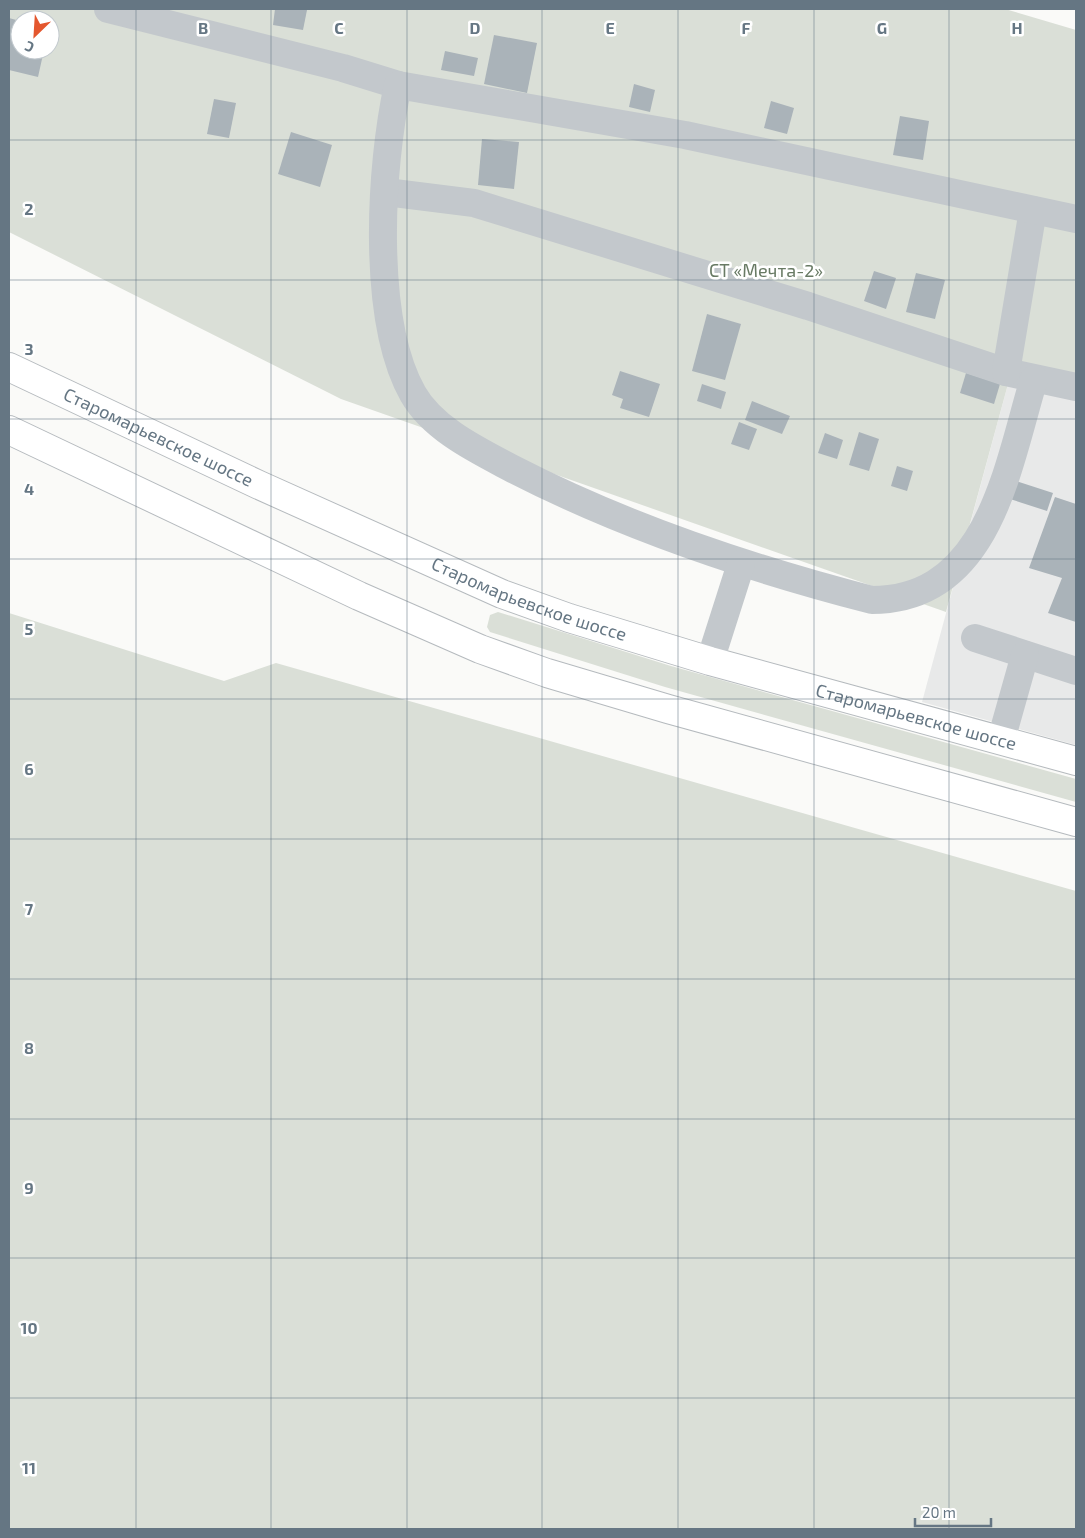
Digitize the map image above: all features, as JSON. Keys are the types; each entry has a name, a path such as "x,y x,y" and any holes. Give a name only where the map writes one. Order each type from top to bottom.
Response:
{"main road":[{"name":"Старомарьевское шоссе","path":"9,367 251,481 502,594 569,618 710,661 1076,761"},
{"path":"9,430 359,596 480,649 548,673 668,709 1076,822"}],"street":[{"path":"108,9 334,66 398,85 685,135 1076,220"},
{"path":"398,85 390,122 383,236 385,285 394,347 414,395 427,413 487,455 556,491 741,564 872,600 892,600 936,584 957,568 971,551 990,519 1034,379"},
{"path":"386,192 474,203 808,306 1006,372 1076,387"},
{"path":"1006,372 1033,210"},
{"path":"710,661 741,564"},
{"path":"974,638 1076,671"},
{"path":"1001,740 1025,656"}],"shaded area":[{"path":"1014,362 1076,379 1076,745 922,702"}],"green space":[{"name":"СТ «Мечта-2»","path":"9,9 1005,9 1076,30 1076,379 1014,362 946,612 341,399 9,232"},
{"path":"498,612 671,666 1076,779 1076,802 665,687 490,632 487,627 490,615"},
{"path":"9,613 224,681 276,663 1076,891 1076,1529 9,1529"}],"building":[{"path":"275,9 307,10 303,30 273,25"},
{"path":"9,18 10,60 42,60 38,77 9,70"},
{"path":"494,35 537,43 527,93 484,84"},
{"path":"445,51 478,58 474,76 441,70"},
{"path":"634,84 655,90 650,112 629,107"},
{"path":"214,99 236,103 229,138 207,134"},
{"path":"771,101 794,108 787,134 764,128"},
{"path":"900,116 929,121 923,160 893,155"},
{"path":"291,132 332,145 320,187 278,174"},
{"path":"482,139 519,142 514,189 478,185"},
{"path":"874,271 896,278 886,309 864,301"},
{"path":"916,273 945,280 935,319 906,312"},
{"path":"707,314 741,324 725,380 692,371"},
{"path":"620,371 660,384 649,417 620,408 623,399 612,395"},
{"path":"966,373 1000,384 994,404 960,393"},
{"path":"702,384 726,392 721,409 697,401"},
{"path":"752,401 790,416 782,434 745,420"},
{"path":"739,422 757,429 749,450 731,444"},
{"path":"859,432 879,439 869,471 849,465"},
{"path":"825,433 843,440 837,459 818,453"},
{"path":"897,466 913,471 907,491 891,486"},
{"path":"1016,481 1053,493 1047,511 1010,499"},
{"path":"1055,497 1076,504 1076,622 1048,613 1062,578 1029,568"}]}
